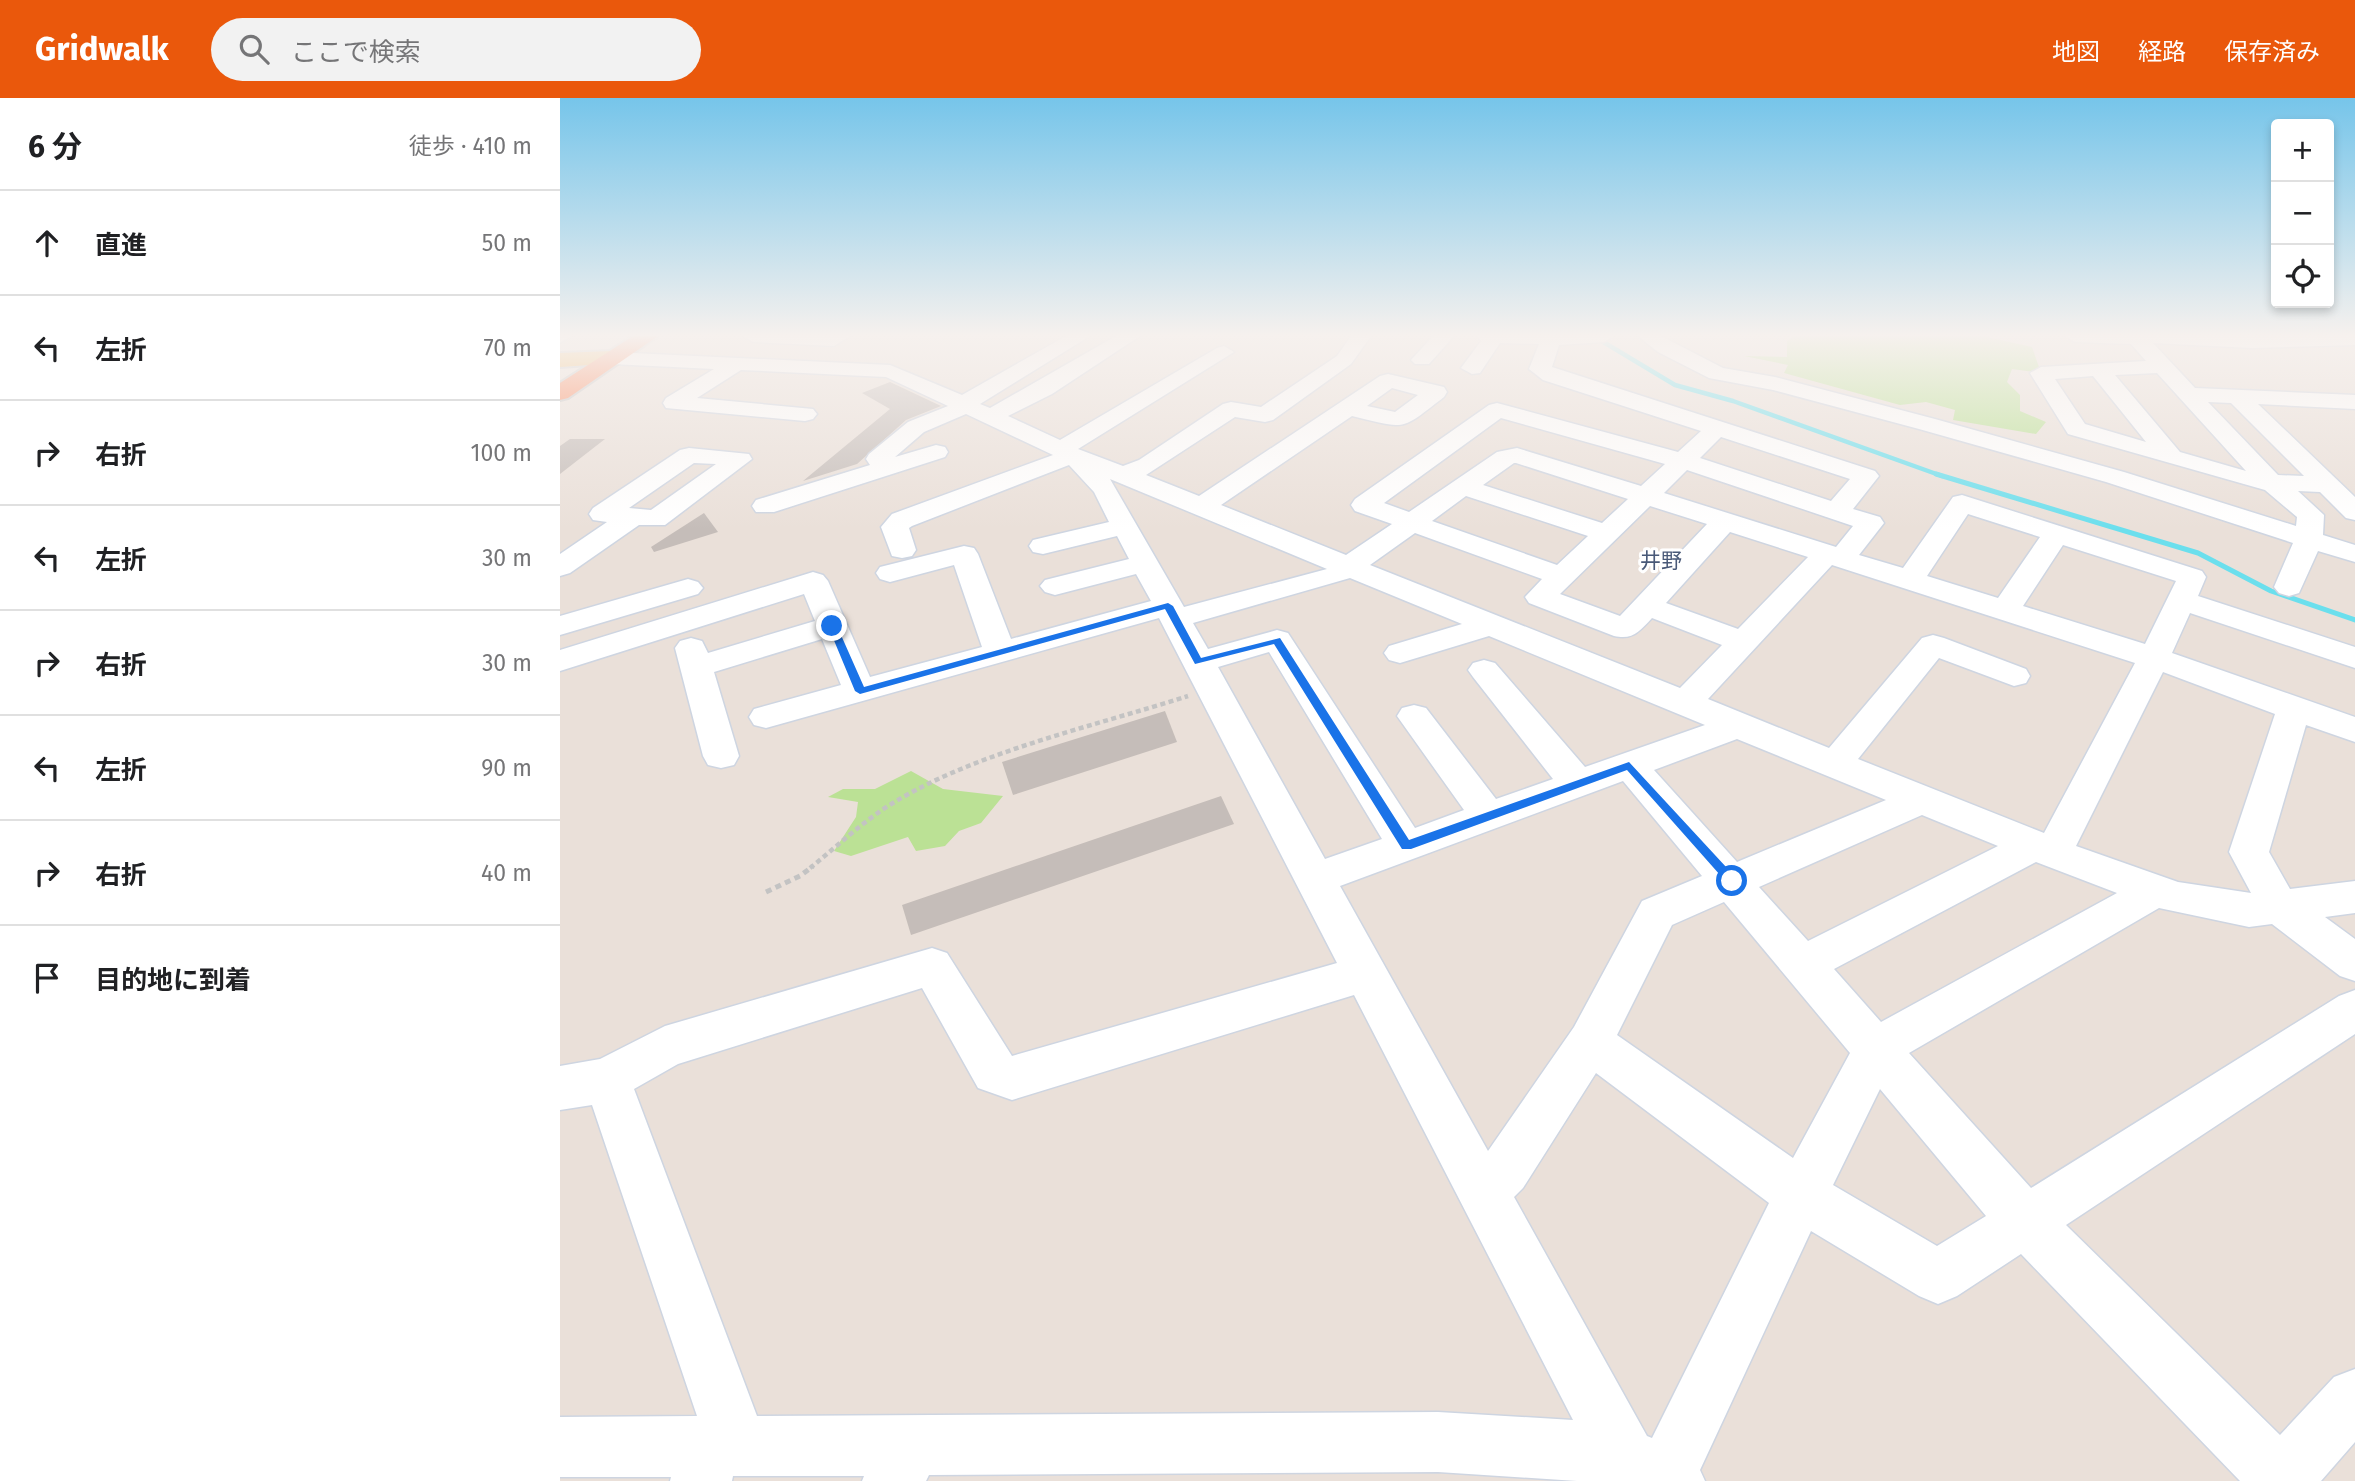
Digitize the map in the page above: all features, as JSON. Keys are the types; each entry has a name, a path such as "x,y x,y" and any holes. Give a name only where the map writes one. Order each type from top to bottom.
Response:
{"street":[{"path":"678,401 674,403 805,414"},
{"path":"754,410 768,401"},
{"path":"955,401 1059,443 1124,475 1201,507 1922,800 2155,891 2175,898 2249,911 2355,897"},
{"path":"973,409 985,401"},
{"path":"887,468 878,458 916,427 1003,401"},
{"path":"1000,652 964,554 896,562 895,527 902,520 1059,443 1128,401"},
{"path":"1124,475 1148,465 1231,409 1265,415 1286,401"},
{"path":"1637,401 1866,476 1837,511"},
{"path":"1838,401 2115,477 2355,554"},
{"path":"2058,401 2076,429 2256,482 2326,485"},
{"path":"2124,401 2171,457"},
{"path":"2195,401 2272,483 2311,515 2309,539 2289,587"},
{"path":"2242,401 2355,512"},
{"path":"2326,401 2355,402"},
{"path":"1201,507 1348,408"},
{"path":"1562,577 1364,505 1497,410 1684,461 1870,523 1743,642 1685,703"},
{"path":"1718,427 1540,597 1625,629 1726,520"},
{"path":"1059,443 1087,466 1105,490 1483,1191 1651,1474"},
{"path":"765,506 936,452"},
{"path":"766,717 1000,652 1335,576 1506,457 1517,455 2154,658 2355,730"},
{"path":"1463,487 1608,534"},
{"path":"1804,964 2044,849 2154,658 2192,577 1962,503 1910,579"},
{"path":"560,567 634,516"},
{"path":"1043,546 1125,526"},
{"path":"2005,610 2057,533"},
{"path":"1055,586 1145,563"},
{"path":"560,661 813,581 860,691"},
{"path":"560,626 633,590 688,588"},
{"path":"2181,600 2355,658"},
{"path":"1647,606 1743,642"},
{"path":"1400,653 1493,625"},
{"path":"721,756 694,657 832,626"},
{"path":"1205,675 1277,640 1406,846"},
{"path":"1835,764 1933,645 2014,676"},
{"path":"1484,670 1578,784"},
{"path":"2294,708 2249,852 2279,906 2355,963"},
{"path":"1414,716 1488,816"},
{"path":"1315,879 1740,725"},
{"path":"1629,765 2025,1221 2282,1480 2355,1398"},
{"path":"1483,1191 1505,1170 1590,1042 1657,913 1922,800"},
{"path":"1651,1474 1877,1048 2155,891"},
{"path":"716,1456 583,1084 665,1047 932,966 995,1073 1012,1079 1366,973"},
{"path":"1590,1042 1801,1195 1938,1277 2355,1010"},
{"path":"560,1447 716,1456 902,1462 1438,1442 1553,1447 1651,1474"}],"path":[{"path":"766,892 800,876 882,810 936,782 1205,675"}],"green space":[{"path":"1884,401 2020,401 2020,411 2046,422 2036,434 1953,420 1955,410 1926,402 1900,405"},
{"path":"911,771 943,789 1003,796 981,823 959,831 945,846 916,851 908,837 851,856 834,851 856,817 858,802 828,797 843,789 875,789"}],"building":[{"path":"875,401 929,401 941,406 906,420 857,464 803,481 890,409"},
{"path":"570,439 605,439 560,474 560,446"},
{"path":"704,513 718,532 654,552 651,547"},
{"path":"1165,711 1177,742 1013,795 1002,762"},
{"path":"1221,796 1234,824 911,935 902,905"}],"waterway":[{"path":"1731,401 1939,475"},
{"path":"1939,475 2198,553 2271,591 2355,620"}],"district":[{"name":"井野","path":"1661,561"}],"route":[{"path":"832,626 860,691 1168,606 1198,662 1277,640 1406,846 1629,765 1732,881"}]}
